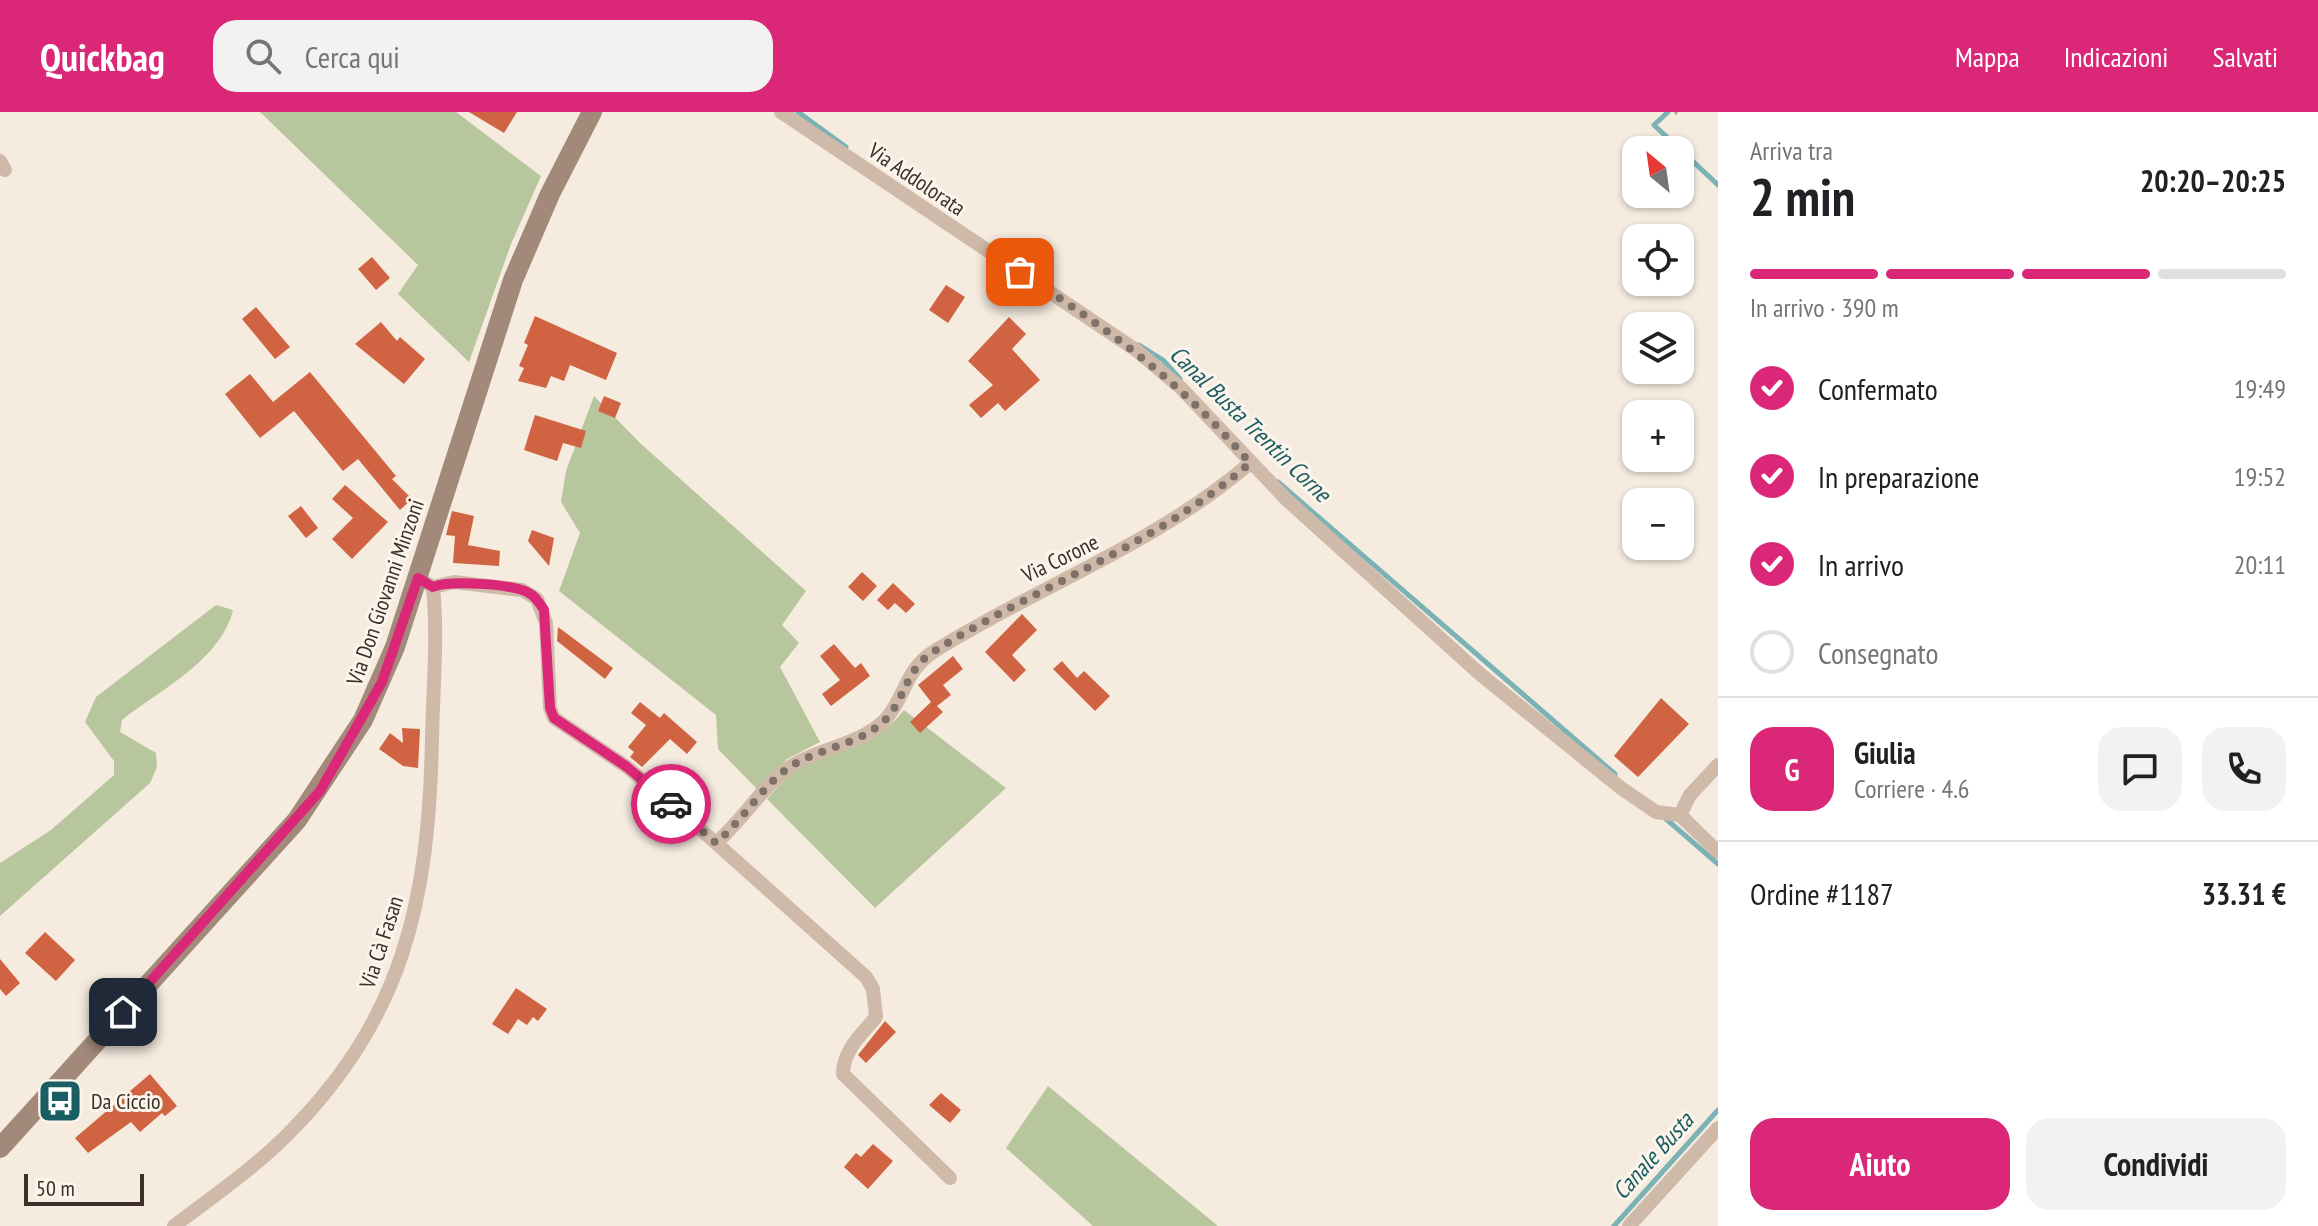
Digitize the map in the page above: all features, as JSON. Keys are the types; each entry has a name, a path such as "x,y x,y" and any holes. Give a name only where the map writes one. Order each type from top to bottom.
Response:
{"street":[{"name":"Via Don Giovanni Minzoni","path":"0,1148 273,848 320,791 382,682 425,583 513,280 543,208 592,112"},
{"name":"Via Addolorata","path":"781,112 1136,350 1211,418 1250,463 1480,674 1656,812 1680,815"},
{"name":"Via Corone","path":"716,843 784,771 884,721 900,698 911,670 929,655 1011,606 1146,538 1216,493 1250,463"},
{"path":"425,583 454,582 522,590 537,599 544,610 550,708 554,718 627,767 866,977 875,996 876,1017 843,1061 843,1074 950,1178"},
{"name":"Via Cà Fasan","path":"174,1226 284,1139 370,1029 397,972 414,920 429,838 435,632 425,583"},
{"path":"1718,765 1690,795 1680,815 1718,852"},
{"path":"1629,1226 1718,1128"}],"green space":[{"path":"260,112 456,112 541,176 511,244 469,362 398,294 418,265"},
{"path":"594,396 640,443 806,591 782,625 799,643 780,667 820,742 787,759 757,789 718,749 716,715 559,591 580,533 561,502 566,471"},
{"path":"216,605 233,610 216,644 187,672 122,720 120,732 156,753 157,767 150,783 0,916 0,863 51,830 114,775 114,761 85,722 96,697"},
{"path":"904,710 1006,788 875,908 767,799 800,768 870,740 893,723"},
{"path":"1048,1086 1218,1226 1093,1226 1006,1148"}],"building":[{"path":"469,112 517,112 504,133"},
{"path":"372,257 390,278 376,290 358,269"},
{"path":"946,285 965,297 948,323 929,310"},
{"path":"256,307 290,347 275,359 242,319"},
{"path":"535,316 617,353 606,380 570,365 564,381 551,376 546,388 518,381 524,368 519,366 528,345 524,343"},
{"path":"1009,317 1026,334 1012,349 1040,380 1005,411 998,403 981,418 969,405 993,385 968,361"},
{"path":"381,322 397,341 400,337 425,359 404,384 355,344"},
{"path":"310,372 396,476 392,479 412,499 400,510 358,459 343,471 294,411 260,438 225,394 250,374 273,402"},
{"path":"604,396 621,403 615,418 598,411"},
{"path":"535,415 586,431 581,448 563,443 557,461 524,450"},
{"path":"345,485 388,522 352,559 332,539 353,518 332,499"},
{"path":"301,506 318,528 306,538 288,516"},
{"path":"452,511 474,516 468,545 500,551 499,566 453,563 455,536 446,535"},
{"path":"532,530 554,538 549,566 528,541"},
{"path":"862,572 877,586 863,601 848,587"},
{"path":"893,583 915,604 906,613 895,603 888,610 877,600"},
{"path":"1022,614 1037,630 1012,655 1026,670 1014,682 985,652"},
{"path":"558,627 613,668 605,679 557,641"},
{"path":"834,644 855,668 861,663 870,676 831,706 822,694 840,680 820,656"},
{"path":"953,656 963,669 943,685 951,695 937,706 943,712 920,733 910,722 931,702 918,685"},
{"path":"1062,661 1077,678 1084,671 1110,696 1095,711 1053,669"},
{"path":"1661,698 1689,724 1638,777 1614,756"},
{"path":"640,702 660,718 664,713 697,742 687,754 670,739 642,767 630,757 634,752 628,747 646,725 631,713"},
{"path":"402,728 420,729 418,768 403,766 379,749 390,733 403,743"},
{"path":"45,932 75,960 56,981 25,953"},
{"path":"0,959 20,983 6,996 0,989"},
{"path":"516,988 547,1009 538,1021 533,1017 527,1025 518,1019 508,1034 492,1024"},
{"path":"885,1021 896,1032 866,1063 858,1055"},
{"path":"150,1074 177,1106 165,1116 162,1113 140,1132 131,1122 88,1153 75,1138"},
{"path":"941,1093 961,1110 950,1123 929,1105"},
{"path":"873,1144 893,1161 868,1189 844,1167 856,1153 861,1157"}],"waterway":[{"name":"Canal Busta Trentin Corne","path":"798,112 846,147"},
{"path":"1668,112 1654,125 1718,185"},
{"name":"Canal Busta Trentin Corne","path":"1139,345 1163,360 1180,379"},
{"name":"Canal Busta Trentin Corne","path":"1278,482 1615,774"},
{"name":"Canal Busta Trentin Corne","path":"1665,818 1718,864"},
{"name":"Canale Busta","path":"1614,1226 1718,1110"}],"way so far":[{"path":"671,804 716,843 784,771 804,758 839,746 884,721 900,698 911,670 929,655 1011,606 1146,538 1216,493 1250,463 1181,388 1136,350 1020,272"}],"place":[{"name":"Da Ciccio","path":"60,1101"}],"route":[{"path":"123,1012 273,848 320,791 382,682 418,578 433,587 454,582 522,590 537,599 544,610 546,623 550,708 554,718 627,767 671,804"}]}
